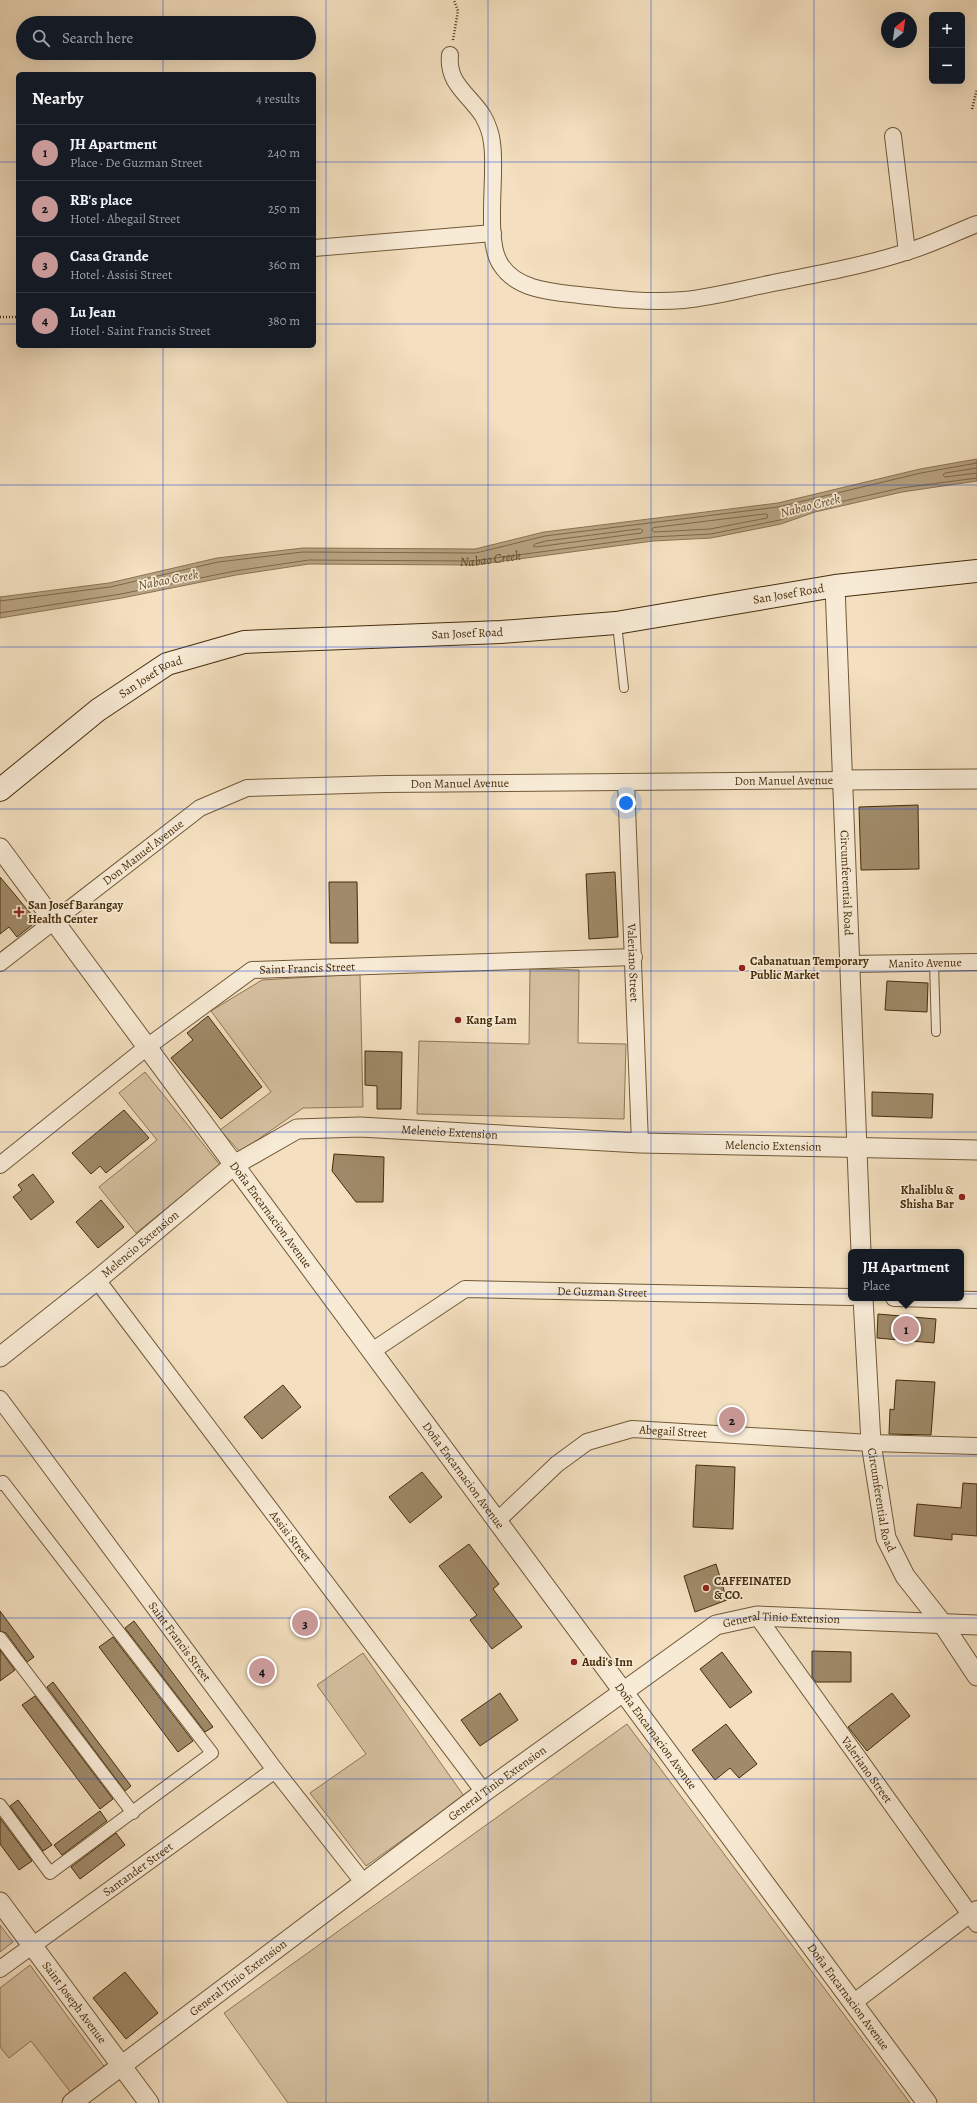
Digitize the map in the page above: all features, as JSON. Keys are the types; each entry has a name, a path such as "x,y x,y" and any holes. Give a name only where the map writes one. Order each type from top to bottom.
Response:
{"main road":[{"name":"San Josef Road","path":"0,790 98,710 167,664 244,642 501,632 616,623 835,586 977,571"}],"street":[{"path":"450,55 449,68 456,82 483,116 490,130 493,146 493,233 495,249 500,264 509,274 523,283 542,290 652,301 684,300 848,268 907,252 977,224"},
{"path":"893,136 907,252"},
{"path":"316,248 493,233"},
{"name":"Circumferential Road","path":"835,586 861,1249"},
{"name":"Don Manuel Avenue","path":"0,963 200,808 247,788 385,784 977,779"},
{"name":"Valeriano Street","path":"626,782 634,957 640,1143"},
{"name":"Doña Encarnacion Avenue","path":"0,848 927,2103"},
{"name":"Saint Francis Street","path":"0,1165 147,1047 252,970 634,957"},
{"name":"Manito Avenue","path":"850,964 977,962"},
{"name":"Melencio Extension","path":"0,1357 97,1280 234,1165 297,1128 360,1127 640,1143 977,1150"},
{"name":"Assisi Street","path":"97,1280 484,1792"},
{"name":"De Guzman Street","path":"372,1351 465,1289 848,1297"},
{"path":"964,1300 977,1300"},
{"name":"Circumferential Road","path":"863,1301 871,1443 886,1538 905,1576 942,1623 977,1676"},
{"name":"Saint Francis Street","path":"0,1399 275,1770 363,1882"},
{"name":"Abegail Street","path":"497,1521 556,1464 587,1442 632,1429 871,1443 977,1446"},
{"path":"0,1484 3,1482 212,1753 50,1873 0,1805"},
{"name":"Valeriano Street","path":"758,1616 975,1916"},
{"name":"General Tinio Extension","path":"72,2103 484,1792 622,1691 716,1625 758,1616 977,1625"},
{"path":"0,1638 133,1813"},
{"name":"Santander Street","path":"0,1969 275,1770"},
{"name":"Saint Joseph Avenue","path":"0,1902 149,2103"},
{"path":"853,2003 975,1916"}],"lane":[{"path":"616,623 624,688"},
{"path":"934,963 936,1032"}],"path":[{"path":"450,55 458,11 454,0"},
{"path":"972,109 977,89"},
{"path":"0,317 16,317"}],"shaded area":[{"path":"530,969 579,970 578,1043 626,1044 624,1119 417,1114 419,1041 529,1044"},
{"path":"360,974 363,1107 303,1108 240,1152 220,1130 271,1092 211,1011 262,980"},
{"path":"145,1072 220,1165 136,1233 99,1187 157,1140 119,1093"},
{"path":"363,1653 464,1796 366,1866 310,1793 366,1754 317,1685"},
{"path":"627,1724 910,2103 288,2103 224,2013"},
{"path":"0,1925 13,1942 0,1952"},
{"path":"30,1965 106,2069 72,2094 31,2041 9,2058 0,2047 0,1988"}],"water":[{"name":"Nabao Creek","path":"977,459 977,481 902,492 815,512 781,524 711,538 653,541 474,565 309,564 236,575 122,598 0,618 0,597 109,583 217,558 303,548 475,549 544,532 778,503 920,469"}],"building":[{"path":"918,805 919,869 861,870 859,807"},
{"path":"615,872 618,937 589,939 586,874"},
{"path":"0,877 37,921 17,937 9,927 0,934"},
{"path":"329,882 357,882 358,943 330,943"},
{"path":"887,981 928,983 927,1012 885,1010"},
{"path":"208,1016 262,1087 221,1119 171,1058 193,1040 187,1033"},
{"path":"365,1051 402,1052 401,1109 377,1109 377,1086 365,1085"},
{"path":"872,1092 933,1094 932,1118 872,1116"},
{"path":"124,1110 149,1138 106,1173 100,1166 91,1174 72,1153"},
{"path":"334,1154 384,1157 383,1202 356,1202 332,1171"},
{"path":"33,1174 54,1202 31,1220 13,1197 22,1190 18,1185"},
{"path":"101,1200 124,1227 98,1248 76,1222"},
{"path":"878,1314 936,1319 934,1343 877,1338"},
{"path":"896,1380 935,1382 931,1435 889,1434 890,1409 894,1410"},
{"path":"283,1385 301,1407 262,1439 244,1417"},
{"path":"696,1465 735,1467 733,1529 693,1527"},
{"path":"422,1472 442,1497 410,1523 389,1497"},
{"path":"963,1483 977,1484 977,1536 952,1534 952,1540 914,1536 917,1504 961,1508"},
{"path":"469,1544 499,1584 493,1589 522,1627 492,1649 470,1620 477,1615 439,1566"},
{"name":"CAFFEINATED & CO.","path":"716,1564 727,1600 695,1612 684,1576"},
{"path":"0,1611 34,1657 27,1662 6,1633 0,1631"},
{"path":"134,1621 213,1727 205,1732 125,1628"},
{"path":"113,1637 193,1741 178,1752 99,1647"},
{"path":"0,1650 15,1670 0,1681"},
{"path":"812,1651 851,1652 851,1682 816,1682 812,1677"},
{"path":"722,1652 752,1692 730,1708 700,1669"},
{"path":"53,1682 131,1786 125,1791 47,1687"},
{"path":"500,1693 518,1720 480,1746 461,1720"},
{"path":"892,1693 910,1716 867,1751 848,1727"},
{"path":"35,1696 113,1799 100,1809 22,1705"},
{"path":"726,1724 757,1764 739,1778 730,1768 715,1780 692,1750"},
{"path":"18,1800 52,1845 43,1851 10,1806"},
{"path":"100,1811 107,1821 62,1855 54,1845"},
{"path":"0,1818 32,1861 19,1870 0,1844"},
{"path":"116,1833 125,1845 80,1879 71,1867"},
{"path":"125,1972 158,2013 126,2039 93,1998"}],"place":[{"name":"San Josef Barangay Health Center","path":"19,912"},
{"name":"Cabanatuan Temporary Public Market","path":"742,968"},
{"name":"Kang Lam","path":"458,1020"},
{"name":"Khaliblu & Shisha Bar","path":"962,1197"},
{"name":"JH Apartment","path":"906,1329"},
{"name":"RB's place","path":"732,1420"},
{"name":"CAFFEINATED & CO.","path":"706,1588"},
{"name":"Casa Grande","path":"305,1623"},
{"name":"Audi's Inn","path":"574,1662"},
{"name":"Lu Jean","path":"262,1671"}]}
